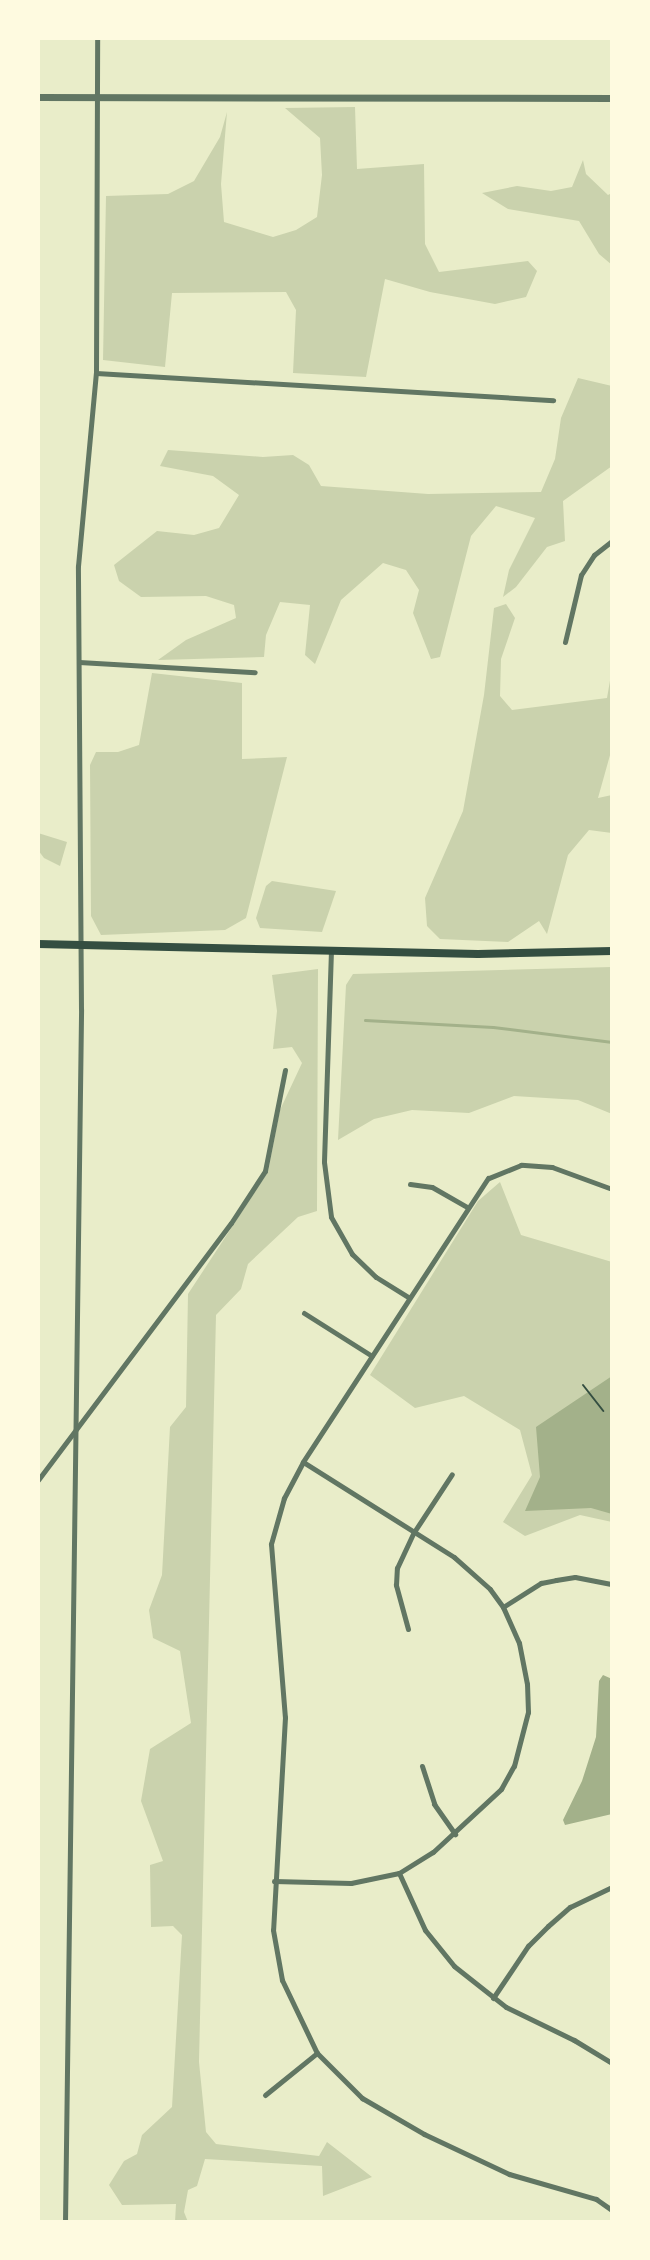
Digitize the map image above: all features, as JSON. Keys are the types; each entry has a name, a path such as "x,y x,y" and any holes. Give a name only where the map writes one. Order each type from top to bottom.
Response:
{"main road":[{"path":"38,944 509,954 612,951"}],"street":[{"path":"65,2222 80,945 78,566 96,373 97,38"},
{"path":"38,97 612,98"},
{"path":"96,373 553,400"},
{"path":"565,642 581,575 594,555 612,541"},
{"path":"79,662 255,672"},
{"path":"331,950 324,1162 331,1217 352,1254 376,1277 409,1298"},
{"path":"38,1480 231,1223 265,1171 285,1070"},
{"path":"612,1189 552,1167 521,1165 488,1178 303,1462 284,1498 271,1544 285,1717 273,1919 282,1980 317,2053 362,2098 424,2134 509,2174 596,2199 612,2210"},
{"path":"410,1184 432,1187 467,1207"},
{"path":"304,1313 372,1356"},
{"path":"274,1881 351,1883 399,1873 455,1834 501,1789 514,1766 528,1712 526,1673 519,1643 503,1607 476,1575 303,1462"},
{"path":"408,1629 396,1585 397,1568 414,1532 452,1474"},
{"path":"503,1607 541,1583 575,1577 612,1584"},
{"path":"422,1766 434,1804 455,1834"},
{"path":"399,1873 433,1940 454,1966 493,1998 612,2063"},
{"path":"493,1998 528,1946 548,1926 570,1907 612,1887"},
{"path":"265,2095 317,2053"}],"path":[{"path":"583,1385 603,1411"}],"shaded area":[{"path":"355,107 357,169 424,164 425,244 439,272 528,261 537,271 526,297 495,304 430,292 385,279 366,377 293,373 296,310 286,292 172,293 165,367 103,360 106,196 168,194 194,181 220,137 227,112 221,184 224,222 273,237 296,230 317,217 322,175 320,138 285,108"},
{"path":"583,160 586,174 608,195 612,193 612,265 599,254 579,221 508,209 482,193 517,186 551,191 572,187"},
{"path":"578,378 612,386 612,466 563,501 565,541 547,547 516,587 503,597 509,570 535,518 496,506 471,536 440,657 431,659 413,613 419,590 406,570 383,563 341,600 315,664 305,655 310,605 280,602 266,635 264,657 158,660 186,640 236,618 234,605 206,596 141,597 119,581 114,565 157,531 194,535 219,528 239,495 213,476 160,466 168,450 263,457 293,455 309,465 321,486 428,494 541,492 555,459 561,418"},
{"path":"506,604 515,618 501,659 500,696 512,710 607,698 612,669 612,748 598,798 612,795 612,833 589,830 568,855 547,934 539,921 508,942 440,939 427,926 425,898 463,811 484,695 494,608"},
{"path":"152,673 242,683 242,759 287,757 246,918 225,930 101,935 91,916 90,765 96,752 118,752 139,745"},
{"path":"38,833 67,842 60,866 44,858 38,850"},
{"path":"272,881 336,891 322,932 260,928 256,918 266,886"},
{"path":"612,967 612,1114 578,1100 514,1096 469,1113 412,1110 374,1119 338,1140 346,985 353,974"},
{"path":"318,969 317,1211 298,1217 248,1264 241,1289 216,1315 199,2062 206,2132 216,2144 319,2156 327,2142 372,2177 323,2196 322,2166 205,2159 197,2186 188,2190 184,2212 188,2222 175,2222 176,2204 122,2205 109,2185 124,2161 137,2154 142,2135 172,2107 182,1935 173,1926 151,1927 150,1865 163,1861 141,1801 150,1749 191,1723 180,1651 153,1638 149,1610 162,1575 170,1427 186,1407 188,1294 268,1172 280,1110 302,1063 292,1047 273,1049 277,1011 272,975"},
{"path":"500,1182 521,1235 612,1262 612,1522 580,1515 525,1536 503,1522 532,1475 520,1430 464,1396 415,1408 370,1375 478,1201"},
{"path":"612,1376 612,1514 591,1508 525,1511 540,1477 536,1427"},
{"path":"603,1675 612,1679 612,1814 565,1825 563,1820 582,1781 596,1737 599,1681"}],"waterway":[{"path":"365,1020 493,1027 612,1042"}]}
